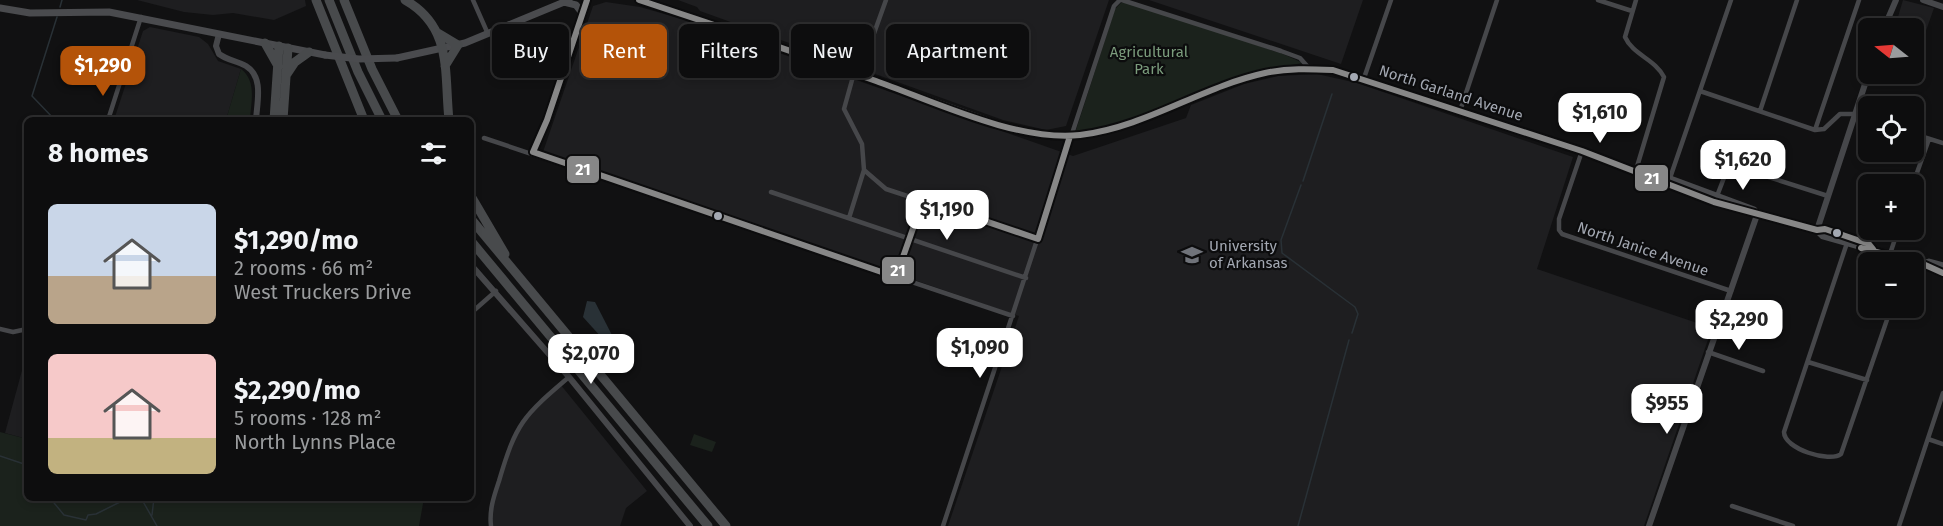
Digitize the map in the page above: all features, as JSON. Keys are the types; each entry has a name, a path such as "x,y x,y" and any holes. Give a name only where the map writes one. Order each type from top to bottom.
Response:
{"highway":[{"path":"316,0 363,117"},
{"path":"329,0 357,72 380,117"},
{"path":"344,0 372,69 396,117"},
{"path":"405,0 426,15 438,33 443,50 449,117"},
{"path":"438,33 458,45 445,66"},
{"path":"265,43 278,66"},
{"path":"274,117 278,66 284,47"},
{"path":"283,117 286,76 284,47"},
{"path":"286,76 293,65 309,52"},
{"path":"474,201 513,270"},
{"path":"474,223 726,526"},
{"path":"474,245 708,526"},
{"path":"474,254 487,260"}],"main road":[{"name":"North Garland Avenue","path":"639,0 791,52"},
{"path":"0,8 30,13 97,11 141,17 309,52 360,59 397,58 443,50 566,1 576,5 583,14"},
{"name":"North Garland Avenue","path":"868,78 1020,131 1070,136 1125,124 1251,75 1308,68 1333,69 1582,151 1714,202 1744,211 1758,212"},
{"name":"North Garland Avenue","path":"1635,170 1646,170 1758,212 1858,240 1883,252"},
{"name":"North Garland Avenue","path":"1817,230 1823,236 1867,250 1873,249"},
{"name":"North Garland Avenue","path":"1924,264 1929,262 1943,266"},
{"name":"North Garland Avenue","path":"1924,264 1943,273"}],"street":[{"path":"473,0 488,34"},
{"path":"533,152 547,120 587,0"},
{"path":"874,31 886,0"},
{"path":"943,526 1114,6 1121,0 1281,51 1300,58 1308,68"},
{"path":"1364,78 1391,0"},
{"path":"1460,111 1497,0"},
{"path":"1598,0 1632,11"},
{"path":"1635,170 1664,77 1657,67 1629,46 1625,37 1636,0"},
{"path":"1670,178 1731,0"},
{"path":"1760,111 1797,0"},
{"path":"1815,130 1859,0"},
{"path":"1888,18 1896,0"},
{"path":"1923,0 1943,7"},
{"path":"109,117 141,17"},
{"path":"219,34 216,45 219,54 246,66 255,76 258,90 256,117"},
{"path":"849,218 864,170 861,144 844,109 856,78"},
{"path":"1817,230 1865,84"},
{"path":"1700,91 1815,130 1824,129 1840,114 1858,115"},
{"path":"1924,137 1943,143"},
{"path":"484,138 533,152 1013,316"},
{"path":"1917,174 1929,139"},
{"name":"North Janice Avenue","path":"1582,151 1559,219 1559,230 1562,234 1731,291"},
{"path":"1718,196 1726,170 1737,166 1828,196"},
{"path":"864,170 886,189 1038,239"},
{"path":"771,192 1026,278"},
{"path":"1649,526 1758,212"},
{"path":"1847,243 1784,437 1794,447 1829,458 1838,456 1844,450 1888,318"},
{"path":"474,268 569,377 690,526"},
{"path":"474,310 496,291"},
{"path":"0,329 14,332 24,330"},
{"path":"1708,352 1763,371"},
{"path":"1808,362 1867,380"},
{"path":"491,526 492,504 513,436 531,410 569,377"},
{"path":"1899,526 1943,393"},
{"path":"1928,439 1943,444"},
{"path":"1732,506 1793,526"}],"shaded area":[{"path":"137,0 305,0 306,6 274,20 233,13 213,15 184,12"},
{"path":"678,0 1109,0 1066,126 1046,130 1003,120 886,78 1029,78 1029,24 886,24 886,78 874,74 874,24 791,24 791,44 779,39 779,24 736,24 700,11 697,7"},
{"path":"1149,0 1363,0 1341,64"},
{"path":"1903,0 1934,8 1924,36 1924,18 1898,18"},
{"name":"University of Arkansas","path":"606,2 640,7 696,24 679,24 679,78 779,78 779,53 791,57 791,78 850,78 1073,156 1186,118 1191,105 1244,84 1278,76 1317,74 1357,83 1573,157 1537,269 1712,328 1644,526 948,526 1019,316 543,152 581,41 581,78 667,78 667,24 587,24 593,6"},
{"path":"150,27 199,37 208,44 218,61 241,69 227,117 115,117 143,31"},
{"path":"587,301 595,302 615,341 616,348 602,338 583,317"},
{"path":"24,363 24,438 5,433"},
{"path":"560,384 647,491 626,508 620,526 491,526 492,503 518,427"}],"green space":[{"name":"Agricultural Park","path":"1128,2 1283,54 1303,63 1250,72 1126,122 1075,133 1115,9 1121,3"},
{"path":"241,69 251,86 250,117 227,117"},
{"path":"0,432 24,438 24,501 423,501 419,526 0,526"},
{"path":"694,434 716,442 712,452 690,445"}],"waterway":[{"path":"60,7 62,0"},
{"path":"52,117 32,96 57,17"},
{"path":"1303,181 1332,94"},
{"path":"1301,185 1281,240 1282,253 1355,307 1358,314 1352,333"},
{"path":"1298,526 1349,340"},
{"path":"0,456 24,464"},
{"path":"52,501 64,515 86,520 88,515 96,514 122,501"},
{"path":"143,501 157,526"},
{"path":"152,515 154,501"}],"transit line":[{"name":"21","path":"587,0 547,120 533,152 896,277 923,200 1038,239 1070,136"},
{"name":"21","path":"639,0 1004,127 1056,136 1080,135 1128,124 1218,87 1265,73 1307,69 1333,70 1582,151 1714,202 1817,230 1825,229 1869,244 1873,249"},
{"name":"21","path":"1861,248 1923,264 1943,273"}],"place":[{"name":"University of Arkansas","path":"1192,255"}]}
